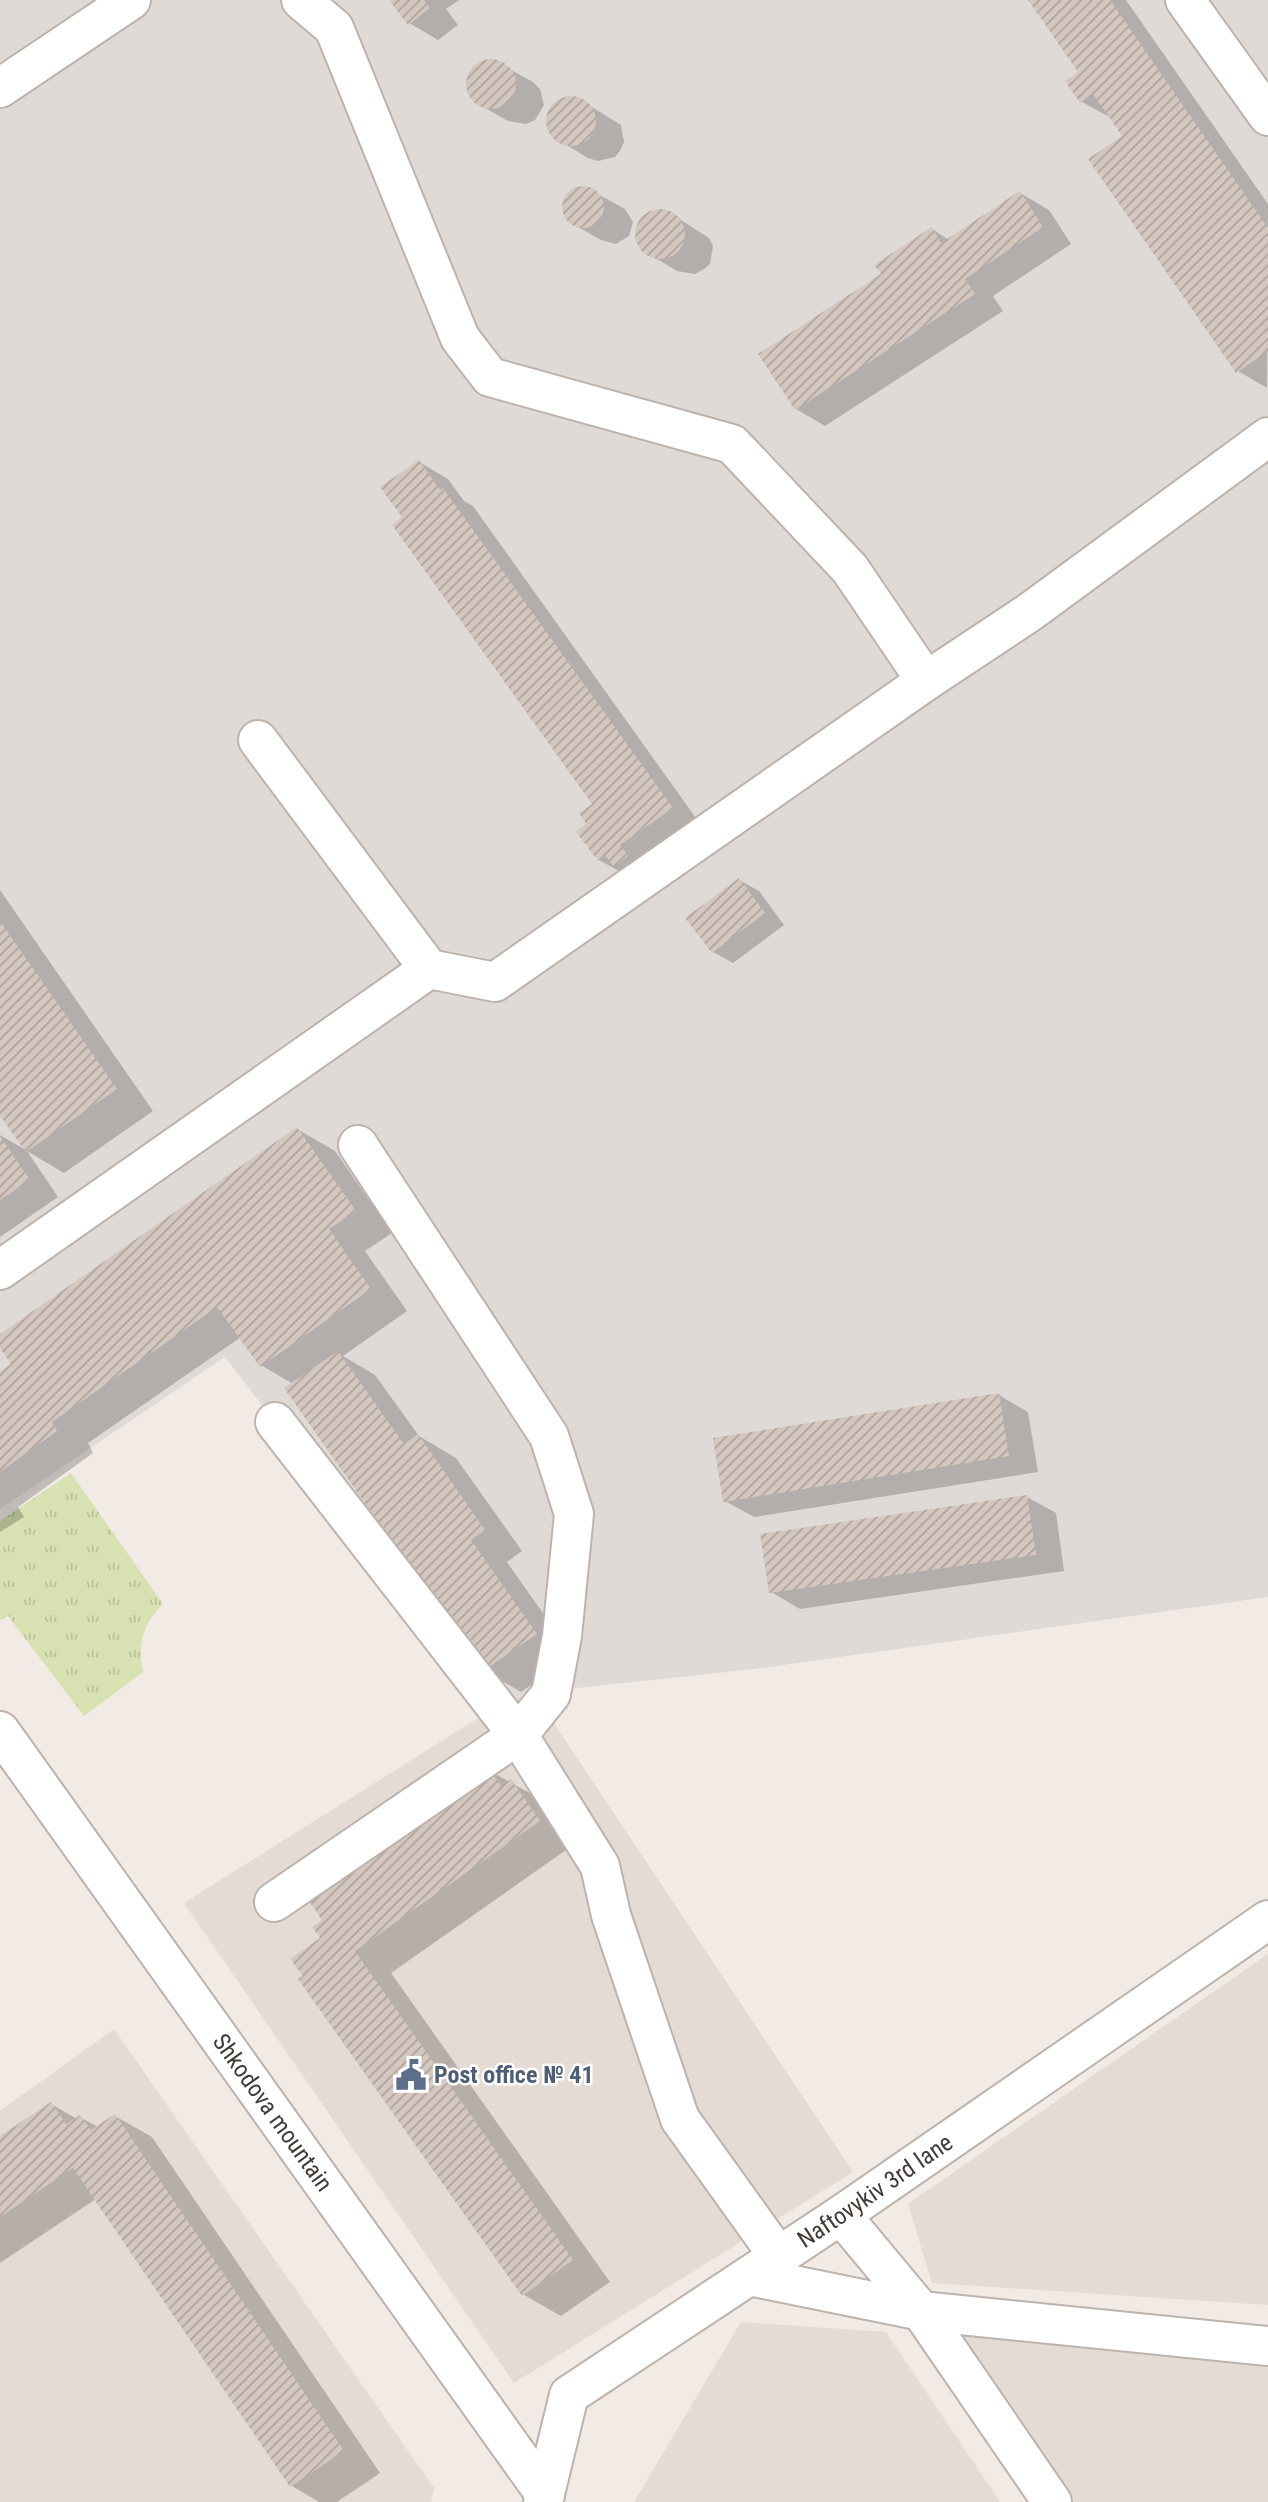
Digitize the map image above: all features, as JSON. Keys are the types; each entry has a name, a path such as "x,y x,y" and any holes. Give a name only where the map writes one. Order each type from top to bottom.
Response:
{"street":[{"path":"0,88 131,0"},
{"path":"301,0 334,28 460,338 490,377 732,444 850,569 926,681"},
{"path":"1185,0 1268,116"},
{"path":"258,740 429,969 495,982 926,681 1031,612 1268,437"},
{"path":"0,1270 429,969"},
{"path":"274,1902 518,1735 551,1694 562,1636 574,1514 549,1436 358,1145"},
{"path":"275,1422 518,1735 600,1866 611,1915 680,2119 764,2266 921,2311 1268,2346"},
{"name":"Shkodova mountain","path":"0,1731 544,2498"},
{"name":"Naftovykiv 3rd lane","path":"544,2498 569,2395 841,2215 1268,1920"},
{"path":"841,2215 921,2311 1052,2502"}],"shaded area":[{"path":"0,0 1268,0 1268,1597 754,1669 486,1698 225,1357 0,1509"},
{"path":"529,1686 853,2172 514,2383 184,1903"},
{"path":"1268,1954 1268,2305 932,2283 908,2204"},
{"path":"114,2029 434,2488 431,2502 0,2502 0,2111"},
{"path":"741,2322 886,2332 1000,2502 634,2502"},
{"path":"945,2329 1268,2364 1268,2502 1063,2502"}],"green space":[{"path":"71,1473 163,1604 143,1635 143,1672 84,1716 8,1616 0,1620 0,1521"}],"building":[{"path":"389,0 424,0 430,8 408,25"},
{"path":"1028,0 1110,0 1268,228 1268,351 1236,373 1088,159 1122,136 1093,94 1080,103 1065,81 1078,72"},
{"path":"491,59 508,67 516,84 508,101 491,109 474,101 466,84 474,67"},
{"path":"571,96 588,104 596,121 588,138 571,146 554,138 546,121 554,104"},
{"path":"583,186 598,192 604,207 598,222 583,228 568,222 562,207 568,192"},
{"path":"1020,191 1043,227 965,279 975,294 795,410 758,354 881,274 874,265 932,227 941,243"},
{"path":"660,209 677,217 685,234 677,251 660,259 643,251 635,234 643,217"},
{"path":"419,460 440,490 443,488 673,808 620,845 628,856 614,867 605,855 598,861 576,832 586,824 579,813 592,804 392,525 402,517 380,487"},
{"path":"739,878 765,913 712,953 685,918"},
{"path":"0,921 117,1089 26,1152 0,1116"},
{"path":"297,1127 356,1211 329,1229 371,1289 260,1367 217,1307 52,1422 57,1431 0,1472 0,1371 11,1364 0,1348 0,1334"},
{"path":"0,1136 30,1180 0,1200"},
{"path":"338,1351 404,1444 418,1434 485,1530 471,1540 537,1634 483,1671 284,1388"},
{"path":"999,1393 1009,1456 723,1502 713,1438"},
{"path":"1027,1495 1036,1555 769,1593 760,1534"},
{"path":"488,1768 501,1786 511,1779 540,1821 355,1951 573,2260 522,2296 298,1979 303,1976 290,1959 320,1938 312,1927 322,1920 306,1897"},
{"path":"51,2102 66,2124 80,2115 91,2130 115,2114 344,2451 290,2487 73,2168 0,2217 0,2136"}],"place":[{"name":"Post office № 41","path":"411,2075"}]}
